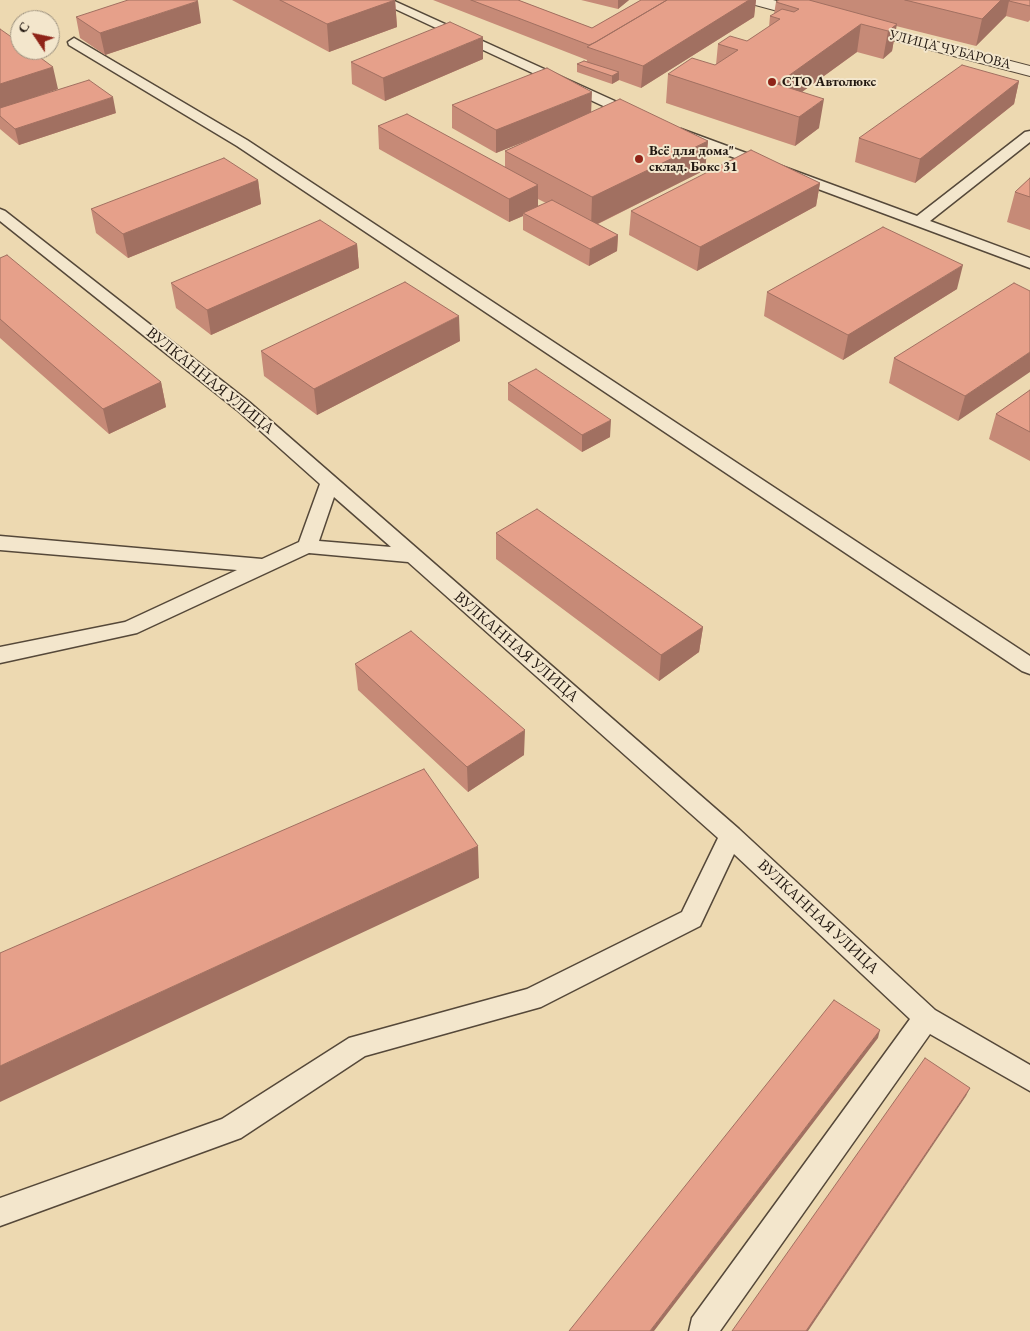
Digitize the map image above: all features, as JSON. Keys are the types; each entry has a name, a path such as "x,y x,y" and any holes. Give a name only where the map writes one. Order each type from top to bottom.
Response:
{"street":[{"path":"754,0 830,20"},
{"name":"УЛИЦА ЧУБАРОВА","path":"849,24 1029,70"}],"lane":[{"path":"382,0 610,106 646,120"},
{"path":"74,42 242,143 1030,666"},
{"path":"664,127 1030,263"},
{"path":"920,221 1030,135"},
{"name":"ВУЛКАННАЯ УЛИЦА","path":"0,214 243,406 730,836 926,1018 1030,1079"},
{"path":"307,546 330,482"},
{"path":"0,543 265,566"},
{"path":"0,655 130,628 307,546 413,556"},
{"path":"0,1212 230,1128 358,1046 532,999 692,919 730,836"},
{"path":"702,1329 926,1018"}],"building":[{"path":"128,0 198,1 100,33 76,17"},
{"path":"280,0 395,0 327,24"},
{"path":"471,0 518,0 592,28 641,0 667,0 589,45"},
{"path":"667,0 749,0 643,66 587,47"},
{"path":"779,0 809,0 897,24 888,31 861,24 777,84 824,99 799,117 668,74 692,58 715,65 738,50 718,44 730,36 747,41 780,19 770,16 782,9 794,12 799,9 776,2"},
{"path":"905,0 1001,0 982,19"},
{"path":"1030,0 1030,6 1009,1"},
{"path":"450,22 483,37 383,78 351,62"},
{"path":"0,29 10,36 10,60 44,60 53,67 0,84"},
{"path":"584,61 619,72 612,76 577,64"},
{"path":"962,65 1019,81 920,159 859,138"},
{"path":"547,68 592,92 496,130 452,105"},
{"path":"89,80 113,97 15,129 0,116 0,108"},
{"path":"620,99 708,141 592,197 505,151"},
{"path":"407,114 538,185 509,199 378,126"},
{"path":"751,150 820,183 700,247 631,211"},
{"path":"224,158 258,180 123,234 91,209"},
{"path":"1030,178 1030,197 1015,192"},
{"path":"552,200 618,235 590,249 523,213"},
{"path":"320,220 357,244 207,310 171,283"},
{"path":"883,227 963,265 848,335 767,292"},
{"path":"7,255 161,382 103,409 0,319 0,258"},
{"path":"405,282 459,316 314,389 261,351"},
{"path":"1014,283 1030,291 1030,352 965,396 894,358"},
{"path":"536,369 611,420 582,435 508,383"},
{"path":"1030,390 1030,432 996,414"},
{"path":"537,509 703,627 661,655 496,533"},
{"path":"411,631 525,730 467,767 355,664"},
{"path":"424,769 478,846 0,1066 0,953"},
{"path":"834,1000 880,1030 650,1331 569,1331"},
{"path":"925,1058 970,1088 806,1331 732,1331"}],"place":[{"name":"СТО Автолюкс","path":"772,82"},
{"name":"Всё для дома\" склад. Бокс 31","path":"639,159"}]}
